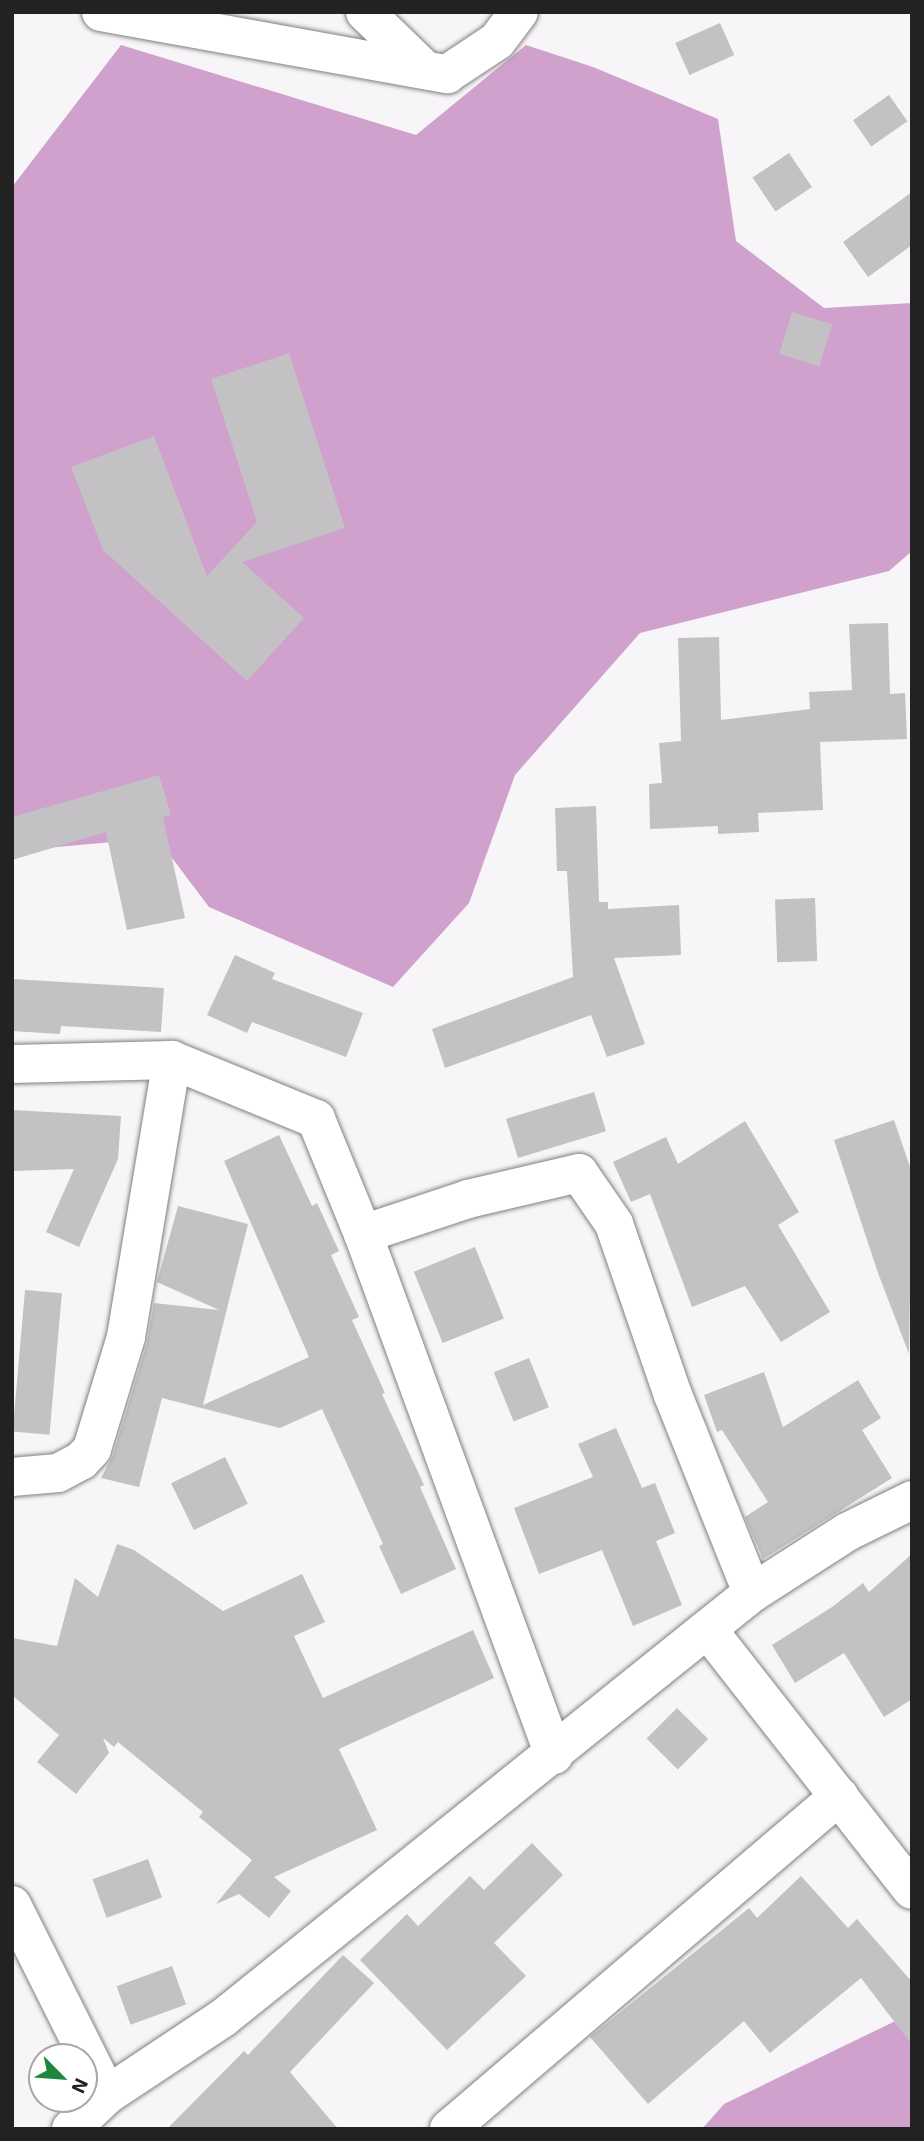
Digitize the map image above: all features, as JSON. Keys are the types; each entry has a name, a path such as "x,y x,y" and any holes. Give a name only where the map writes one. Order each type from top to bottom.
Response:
{"street":[{"path":"101,12 422,67 447,74 497,41 519,12"},
{"path":"365,12 422,67"},
{"path":"12,1064 173,1060 316,1119 363,1234 554,1755"},
{"path":"12,1477 58,1473 81,1461 92,1449 126,1337 173,1060"},
{"path":"363,1234 468,1199 579,1172 614,1224 673,1395 752,1593"},
{"path":"71,2129 107,2095 223,2018 554,1755 752,1593 847,1532 912,1500"},
{"path":"708,1630 912,1890"},
{"path":"449,2129 839,1796"},
{"path":"12,1905 107,2095"}],"shaded area":[{"path":"121,45 416,135 526,45 593,67 718,119 736,241 824,308 912,303 912,551 889,571 640,633 515,775 469,903 393,987 209,907 157,838 12,851 12,187"},
{"path":"912,2013 912,2129 702,2129 724,2104"}],"building":[{"path":"720,23 734,55 689,75 675,43"},
{"path":"889,95 907,121 871,146 853,120"},
{"path":"789,153 812,187 775,212 753,178"},
{"path":"912,192 912,245 868,277 843,242"},
{"path":"792,312 832,324 819,366 779,354"},
{"path":"289,353 345,528 242,562 304,618 247,681 103,550 71,467 154,436 207,576 257,522 211,379"},
{"path":"888,623 890,694 905,693 907,739 820,742 823,810 758,813 759,832 718,834 718,826 650,829 649,784 662,783 659,743 681,741 678,638 719,637 721,720 810,709 809,692 852,690 849,624"},
{"path":"159,775 171,815 163,817 185,918 127,930 106,832 12,860 12,817"},
{"path":"596,806 599,902 608,902 608,909 679,905 681,955 614,958 645,1044 607,1057 591,1015 445,1068 432,1029 573,977 567,871 557,871 555,808"},
{"path":"815,898 817,961 777,962 775,899"},
{"path":"235,955 275,973 272,979 363,1013 346,1057 252,1022 247,1033 207,1015"},
{"path":"12,979 164,988 161,1032 61,1026 60,1034 12,1031"},
{"path":"594,1092 606,1131 518,1158 506,1119"},
{"path":"12,1110 121,1116 118,1159 79,1247 46,1232 74,1169 12,1171"},
{"path":"894,1120 912,1173 909,1354 878,1273 834,1140"},
{"path":"745,1121 799,1212 778,1225 830,1312 781,1342 745,1286 692,1307 650,1194 631,1202 613,1162 666,1137 678,1164"},
{"path":"279,1135 312,1206 317,1203 339,1251 331,1255 359,1317 352,1320 424,1485 420,1487 456,1569 401,1594 379,1546 383,1544 322,1409 280,1428 162,1398 139,1487 101,1478 113,1455 147,1343 154,1303 219,1310 157,1282 178,1206 248,1224 203,1405 309,1357 224,1161"},
{"path":"475,1247 504,1318 443,1343 414,1272"},
{"path":"25,1290 62,1293 49,1435 13,1431"},
{"path":"529,1358 549,1407 514,1421 494,1372"},
{"path":"764,1372 783,1427 858,1380 881,1418 862,1430 892,1478 763,1559 745,1517 768,1502 722,1430 717,1432 704,1395"},
{"path":"616,1428 642,1488 655,1483 675,1533 656,1541 682,1605 633,1626 602,1550 539,1574 514,1508 593,1477 578,1444"},
{"path":"225,1457 248,1504 194,1530 171,1483"},
{"path":"117,1544 134,1550 223,1611 302,1574 325,1622 294,1636 323,1698 473,1630 494,1678 339,1749 377,1830 274,1877 291,1891 269,1918 239,1894 216,1904 252,1860 199,1817 203,1812 118,1742 114,1747 103,1738 109,1753 76,1794 37,1762 59,1735 12,1695 12,1638 57,1646 75,1578 98,1597"},
{"path":"912,1554 912,1699 884,1717 844,1653 795,1683 772,1645 832,1607 863,1583 869,1592"},
{"path":"677,1708 708,1739 678,1770 647,1738"},
{"path":"532,1843 563,1875 494,1943 526,1976 447,2050 360,1960 407,1914 418,1926 470,1876 484,1890"},
{"path":"148,1859 162,1898 107,1918 93,1879"},
{"path":"801,1876 848,1928 857,1919 912,1982 912,2045 861,1978 770,2053 744,2021 648,2104 590,2037 749,1908 757,1918"},
{"path":"343,1955 374,1983 290,2072 338,2129 167,2129 244,2051 248,2055"},
{"path":"172,1966 186,2005 131,2025 117,1986"}]}
